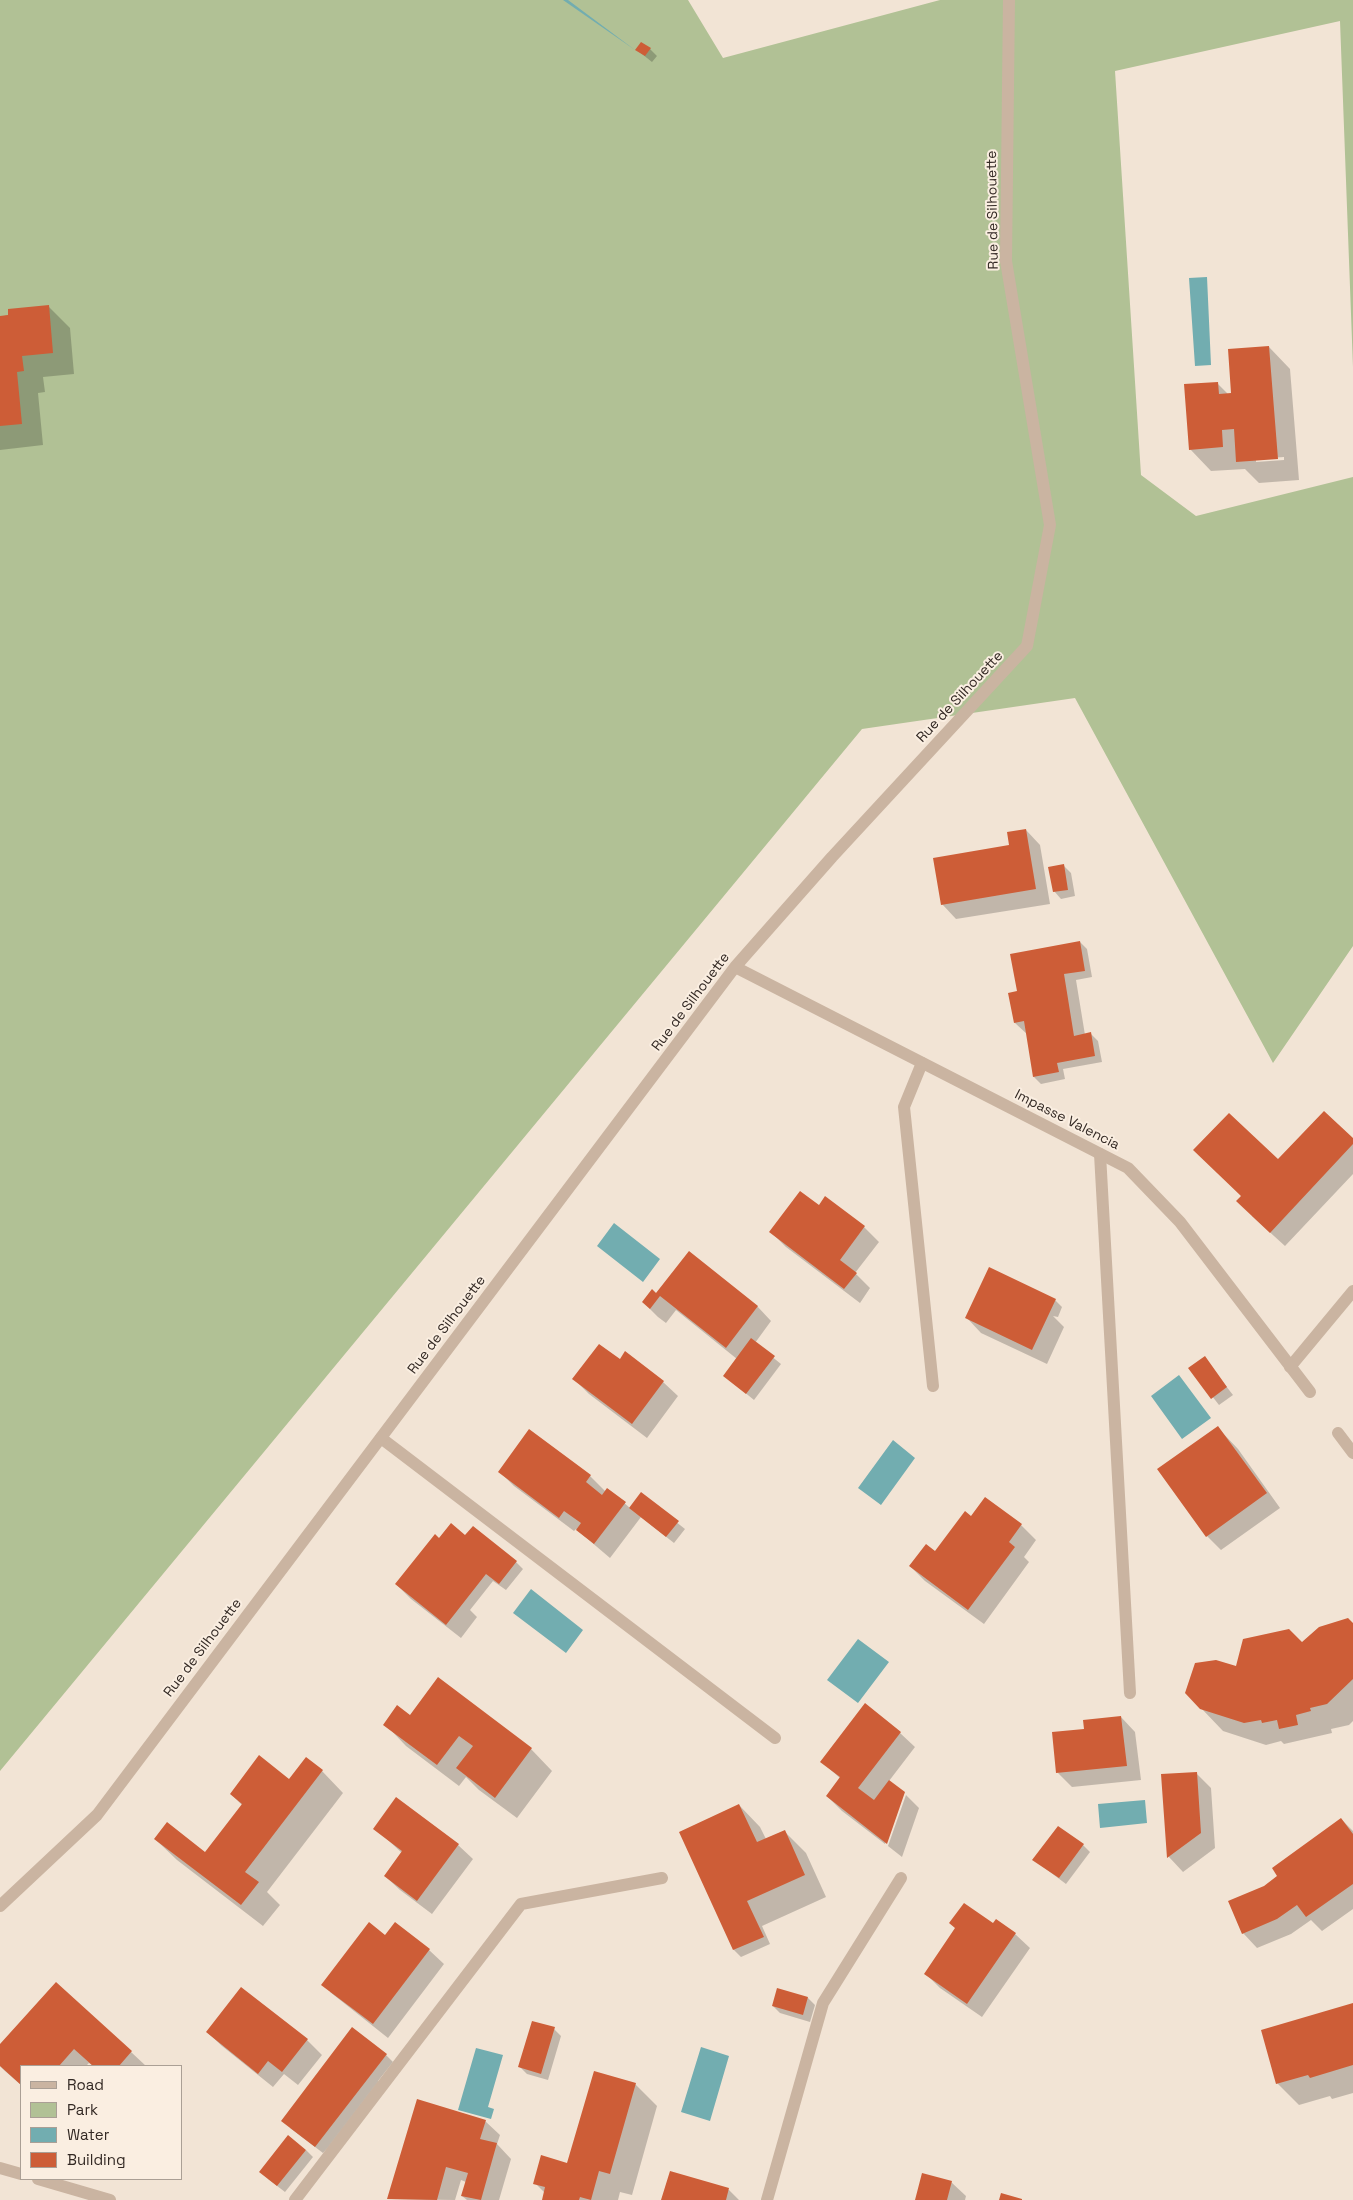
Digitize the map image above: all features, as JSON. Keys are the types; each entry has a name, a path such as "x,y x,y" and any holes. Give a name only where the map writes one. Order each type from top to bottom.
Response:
{"street":[{"name":"Rue de Silhouette","path":"0,1906 96,1815 735,966 832,857 1027,646 1050,525 1006,261 1009,0"},
{"name":"Impasse Valencia","path":"735,966 1128,1168 1180,1222 1310,1392"},
{"path":"922,1063 904,1107 933,1386"},
{"path":"1100,1154 1130,1693"},
{"path":"1290,1367 1353,1291"},
{"path":"1338,1433 1353,1453"},
{"path":"381,1438 775,1738"},
{"path":"295,2200 521,1904 662,1878"},
{"path":"767,2200 823,2003 901,1878"},
{"path":"0,2168 20,2174"},
{"path":"40,2180 76,2195 110,2200"}],"green space":[{"path":"0,0 688,0 723,58 940,0 1353,0 1353,367 1340,21 1115,71 1141,475 1196,516 1353,477 1353,946 1273,1063 1075,698 862,729 0,1771"}],"water":[{"path":"563,0 568,0 635,50"},
{"path":"1207,277 1211,365 1195,366 1189,278"},
{"path":"614,1223 660,1259 643,1282 597,1246"},
{"path":"1179,1375 1211,1418 1182,1439 1151,1396"},
{"path":"893,1440 915,1458 881,1505 858,1488"},
{"path":"531,1589 583,1630 566,1653 513,1613"},
{"path":"858,1639 889,1662 858,1703 827,1680"},
{"path":"1145,1800 1147,1823 1100,1828 1098,1804"},
{"path":"701,2047 729,2056 710,2121 681,2112"},
{"path":"476,2048 503,2055 488,2107 494,2109 491,2119 458,2110"}],"building":[{"path":"641,42 651,48 645,56 635,50"},
{"path":"49,305 53,353 22,356 24,371 17,372 22,424 0,426 0,316 8,315 8,309"},
{"path":"1269,346 1278,459 1236,462 1234,429 1222,430 1223,447 1189,450 1184,384 1218,382 1219,394 1231,393 1228,349"},
{"path":"1026,829 1036,889 941,905 933,858 1009,845 1007,832"},
{"path":"1064,864 1068,890 1053,892 1048,867"},
{"path":"1080,941 1085,971 1064,974 1074,1036 1091,1032 1095,1056 1057,1063 1059,1072 1033,1077 1024,1021 1014,1023 1008,993 1017,991 1010,954"},
{"path":"1324,1111 1353,1138 1353,1144 1270,1233 1236,1201 1241,1196 1193,1150 1229,1113 1278,1159"},
{"path":"800,1191 819,1205 825,1196 865,1226 840,1260 857,1273 844,1289 769,1232"},
{"path":"689,1251 758,1306 726,1348 660,1296 650,1309 642,1302 652,1289 656,1293"},
{"path":"989,1267 1056,1299 1032,1350 965,1318"},
{"path":"751,1338 775,1356 746,1394 723,1376"},
{"path":"599,1344 620,1359 625,1351 664,1381 632,1424 572,1379"},
{"path":"1205,1356 1227,1387 1211,1399 1188,1368"},
{"path":"1218,1426 1267,1493 1206,1537 1157,1469"},
{"path":"529,1429 591,1475 586,1482 602,1495 607,1488 626,1502 594,1544 576,1530 581,1523 564,1511 559,1518 498,1472"},
{"path":"641,1492 679,1521 666,1537 629,1508"},
{"path":"985,1497 1022,1524 1009,1542 1015,1547 968,1610 909,1566 926,1544 935,1551 965,1511 971,1516"},
{"path":"451,1523 465,1535 473,1526 517,1561 499,1584 486,1574 446,1625 395,1584 435,1534 439,1538"},
{"path":"1348,1618 1353,1623 1353,1679 1327,1704 1310,1708 1311,1711 1296,1715 1298,1725 1279,1729 1277,1720 1262,1723 1261,1720 1244,1723 1200,1709 1185,1693 1195,1663 1216,1660 1236,1666 1243,1639 1289,1629 1302,1642 1319,1627"},
{"path":"438,1677 532,1748 495,1798 456,1768 473,1746 459,1736 437,1765 383,1725 397,1705 410,1715"},
{"path":"865,1703 901,1732 858,1788 874,1800 889,1780 905,1792 887,1844 826,1796 840,1777 820,1762"},
{"path":"1121,1716 1127,1766 1056,1773 1052,1732 1084,1729 1083,1720"},
{"path":"259,1755 289,1779 306,1757 323,1770 245,1872 259,1882 241,1905 154,1839 167,1822 205,1852 242,1804 230,1794"},
{"path":"1197,1772 1201,1833 1167,1858 1161,1774"},
{"path":"396,1797 459,1844 417,1901 384,1876 402,1851 373,1829"},
{"path":"739,1804 757,1842 785,1830 805,1875 747,1901 764,1937 733,1950 679,1832"},
{"path":"1341,1818 1353,1834 1353,1884 1306,1917 1297,1905 1277,1919 1242,1934 1228,1901 1264,1886 1277,1876 1272,1868"},
{"path":"1058,1826 1084,1844 1059,1878 1032,1860"},
{"path":"964,1903 993,1923 996,1919 1016,1933 967,2004 924,1974 955,1928 949,1923"},
{"path":"369,1922 385,1935 395,1922 430,1949 373,2024 321,1985"},
{"path":"56,1982 132,2051 120,2065 92,2065 74,2049 60,2065 20,2065 20,2084 0,2066 0,2044"},
{"path":"241,1987 308,2039 282,2072 268,2061 258,2074 206,2032"},
{"path":"777,1988 808,1997 803,2015 772,2006"},
{"path":"1353,2003 1353,2065 1310,2078 1308,2075 1276,2084 1261,2030"},
{"path":"532,2021 555,2027 541,2074 518,2067"},
{"path":"352,2027 387,2054 315,2147 281,2121"},
{"path":"594,2071 636,2083 610,2174 599,2171 591,2200 580,2197 579,2200 542,2200 545,2187 533,2184 541,2155 567,2163"},
{"path":"417,2099 486,2120 480,2139 497,2143 481,2200 461,2196 468,2173 446,2167 437,2200 387,2199"},
{"path":"288,2135 306,2150 277,2186 259,2172"},
{"path":"670,2171 729,2188 726,2200 661,2200"},
{"path":"922,2173 952,2181 947,2200 915,2200"},
{"path":"1001,2193 1022,2199 1022,2200 999,2200"}]}
